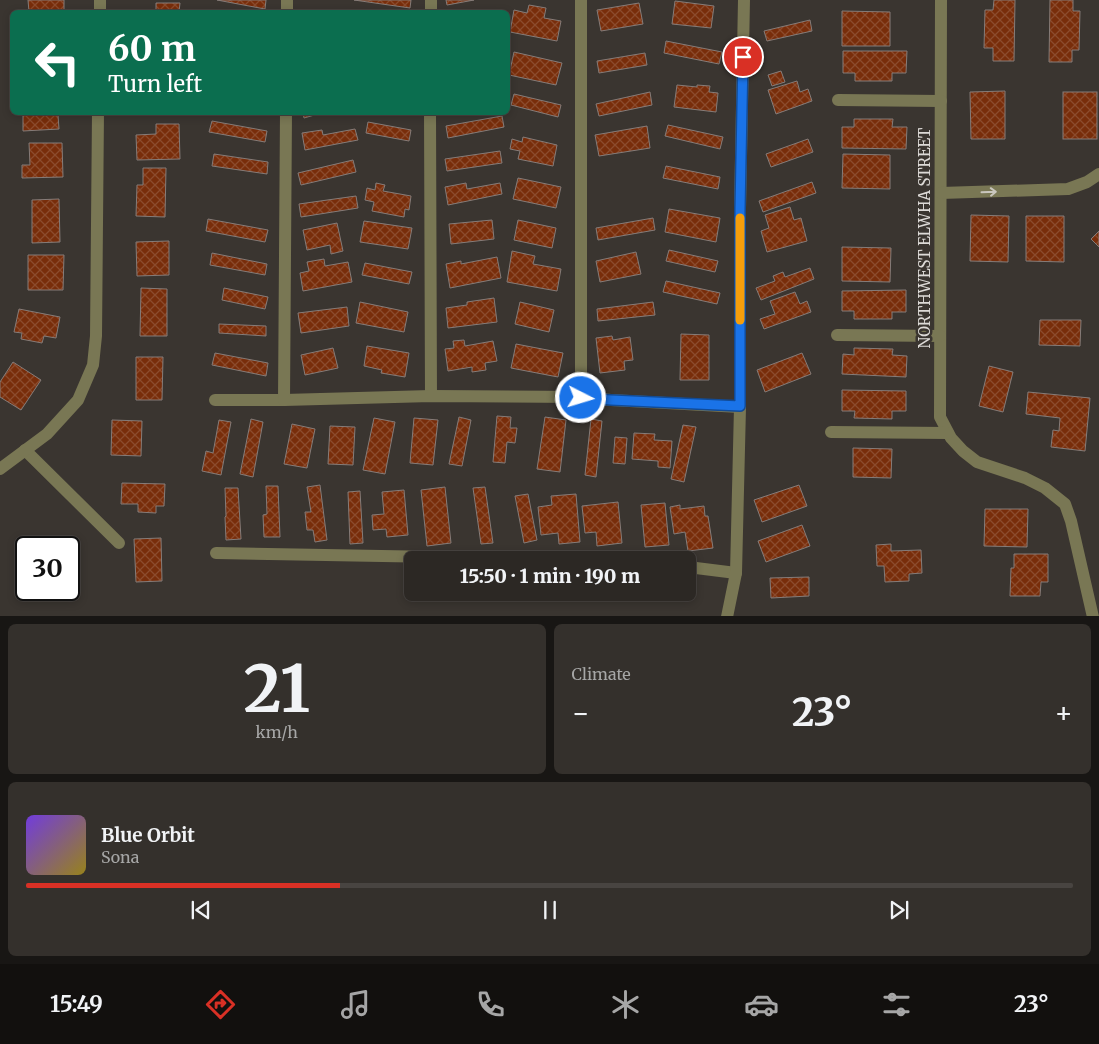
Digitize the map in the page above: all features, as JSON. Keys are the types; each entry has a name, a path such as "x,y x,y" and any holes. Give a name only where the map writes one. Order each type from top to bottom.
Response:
{"street":[{"path":"581,0 581,398"},
{"path":"727,616 736,572 740,406 740,209 744,0"},
{"name":"NORTHWEST ELWHA STREET","path":"941,0 940,418 951,438 963,452 977,462 1025,478 1045,488 1066,504 1092,616"},
{"path":"838,100 941,101"},
{"path":"0,469 46,434 78,400 93,365 96,336 98,115"},
{"path":"284,400 286,115"},
{"path":"430,115 431,396"},
{"path":"941,194 1068,189 1086,182 1099,174"},
{"path":"837,335 940,336"},
{"path":"214,400 431,396 581,398 740,406"},
{"path":"831,432 948,433"},
{"path":"25,450 119,543"},
{"path":"216,553 404,556"},
{"path":"696,568 736,572"}],"building":[{"path":"28,0 64,0 64,10 29,10"},
{"path":"217,0 266,0 265,9"},
{"path":"354,0 411,0 410,8"},
{"path":"446,0 474,0 447,5"},
{"path":"994,0 1015,0 1014,61 993,61 993,48 984,48 985,10 993,10"},
{"path":"1050,0 1073,0 1073,11 1080,11 1079,50 1072,50 1072,62 1049,62"},
{"path":"675,1 714,6 711,28 672,24"},
{"path":"156,3 180,3 179,10 156,10"},
{"path":"639,3 643,24 601,31 597,10"},
{"path":"529,5 546,8 544,18 561,21 557,41 510,32 514,10 527,13"},
{"path":"842,11 890,12 890,46 842,46"},
{"path":"810,20 812,31 767,41 764,31"},
{"path":"666,41 722,52 719,64 664,53"},
{"path":"843,51 907,51 906,73 892,73 892,81 855,81 855,73 843,73"},
{"path":"514,52 562,63 556,85 510,75"},
{"path":"645,53 647,65 599,73 597,61"},
{"path":"781,71 785,82 772,86 768,75"},
{"path":"797,81 800,92 808,89 812,101 776,114 768,90"},
{"path":"677,85 710,86 709,92 718,93 716,112 674,107"},
{"path":"1005,91 1005,139 971,139 970,92"},
{"path":"650,92 652,105 599,116 596,104"},
{"path":"1063,92 1097,92 1097,139 1063,139"},
{"path":"514,94 561,105 558,117 511,105"},
{"path":"23,115 58,115 59,129 23,131"},
{"path":"304,115 314,115 304,118"},
{"path":"502,116 504,127 448,138 446,126"},
{"path":"854,119 893,119 892,127 907,127 906,149 842,148 842,127 854,127"},
{"path":"212,121 267,131 265,142 209,132"},
{"path":"368,122 411,130 409,141 366,133"},
{"path":"156,124 179,124 180,159 137,160 136,135 156,134"},
{"path":"668,125 723,137 720,149 665,136"},
{"path":"647,126 650,148 599,156 595,135"},
{"path":"355,129 358,140 305,150 302,133 322,130 323,135"},
{"path":"523,137 557,145 553,166 518,159 520,151 510,149 512,139 522,142"},
{"path":"808,139 813,152 771,167 766,154"},
{"path":"29,143 62,143 63,177 22,178 22,165 30,165"},
{"path":"500,151 502,163 447,171 445,159"},
{"path":"214,154 268,162 267,174 212,166"},
{"path":"843,154 890,155 890,189 842,188"},
{"path":"353,160 356,172 301,185 298,173"},
{"path":"666,166 720,177 718,189 663,178"},
{"path":"143,168 166,168 165,217 136,216 137,185 143,185"},
{"path":"518,178 561,187 556,208 513,199"},
{"path":"812,182 816,193 763,212 759,201"},
{"path":"376,183 385,185 383,191 411,196 409,210 405,209 404,217 372,211 374,202 365,200 367,188 375,190"},
{"path":"466,183 467,189 500,183 502,194 448,205 445,187"},
{"path":"356,196 358,208 301,217 299,204"},
{"path":"59,199 60,242 32,243 32,200"},
{"path":"790,207 794,220 801,218 807,241 767,252 761,231 769,228 765,215"},
{"path":"669,209 720,218 716,242 665,232"},
{"path":"971,215 1009,216 1008,262 970,261"},
{"path":"1026,216 1064,216 1064,262 1026,261"},
{"path":"653,218 655,230 598,240 596,228"},
{"path":"208,219 268,230 265,242 206,231"},
{"path":"492,220 494,239 451,244 449,224"},
{"path":"518,220 556,228 552,248 514,240"},
{"path":"364,221 412,228 408,249 360,242"},
{"path":"337,223 343,251 331,254 330,245 307,250 303,230"},
{"path":"1099,231 1099,247 1091,239"},
{"path":"169,241 169,275 137,276 136,242"},
{"path":"842,247 891,248 890,282 842,281"},
{"path":"669,250 718,261 715,272 666,261"},
{"path":"512,251 535,256 533,264 561,269 557,291 507,282"},
{"path":"636,252 641,274 600,282 596,261"},
{"path":"212,253 267,264 265,275 210,265"},
{"path":"28,255 64,255 63,290 28,290"},
{"path":"497,257 501,278 450,288 446,264 461,261 461,264"},
{"path":"324,259 325,266 348,262 352,282 303,291 300,273 309,271 307,262"},
{"path":"365,263 412,272 409,284 362,275"},
{"path":"810,268 814,279 761,300 756,288 775,281 773,276 783,272 785,277"},
{"path":"666,281 720,293 717,304 663,292"},
{"path":"141,288 167,289 167,336 140,336"},
{"path":"224,288 268,297 265,309 222,300"},
{"path":"906,290 906,312 892,312 892,319 854,319 854,311 842,311 842,291"},
{"path":"795,292 800,304 807,301 811,312 764,329 760,319 775,314 770,301"},
{"path":"494,298 497,322 448,328 446,308 467,305 467,302"},
{"path":"360,302 408,312 404,332 356,323"},
{"path":"520,302 554,310 549,332 515,324"},
{"path":"653,302 655,315 598,321 597,309"},
{"path":"347,307 349,326 301,333 298,313"},
{"path":"19,309 60,317 56,338 44,336 42,343 21,339 22,333 14,332"},
{"path":"1040,320 1081,320 1080,346 1039,345"},
{"path":"219,324 266,326 266,336 219,333"},
{"path":"681,334 709,335 709,380 680,380"},
{"path":"612,336 613,340 630,337 633,360 624,361 625,370 600,373 596,338"},
{"path":"464,340 465,346 493,341 497,361 485,363 486,370 472,372 472,367 448,371 445,349 454,348 453,341"},
{"path":"516,344 563,353 558,377 511,368"},
{"path":"367,346 409,353 405,377 381,373 382,370 364,366"},
{"path":"333,348 338,368 305,375 301,355"},
{"path":"854,348 893,349 892,355 907,356 906,377 842,374 843,354 854,355"},
{"path":"215,353 268,363 266,376 212,365"},
{"path":"802,353 811,374 765,392 757,370"},
{"path":"136,357 163,357 162,400 136,400"},
{"path":"13,362 41,380 21,410 0,397 0,382"},
{"path":"989,366 1013,372 1003,412 979,406"},
{"path":"842,390 906,391 906,411 892,411 892,419 854,418 855,411 842,411"},
{"path":"1028,392 1090,398 1085,451 1051,447 1053,430 1059,431 1060,418 1026,414"},
{"path":"497,416 511,417 510,428 517,428 515,443 507,442 505,463 493,462"},
{"path":"459,417 471,420 462,466 449,464"},
{"path":"545,417 566,420 560,472 537,469"},
{"path":"374,418 395,422 385,474 363,470"},
{"path":"414,418 438,420 433,465 410,463"},
{"path":"251,419 263,422 253,477 240,474"},
{"path":"591,419 602,421 596,477 585,475"},
{"path":"112,420 142,421 141,456 111,455"},
{"path":"219,420 231,422 221,475 202,471 206,451 213,453"},
{"path":"292,424 315,429 307,468 284,464"},
{"path":"683,425 696,427 684,482 671,479"},
{"path":"330,426 355,427 353,465 328,464"},
{"path":"634,433 655,434 654,440 672,441 670,468 658,467 658,461 632,459"},
{"path":"615,437 627,438 625,464 613,463"},
{"path":"853,448 892,449 891,478 853,477"},
{"path":"122,483 165,484 164,506 156,506 156,513 138,512 138,504 121,504"},
{"path":"320,485 327,540 315,542 313,530 307,530 305,512 311,512 307,487"},
{"path":"799,485 807,506 762,522 754,500"},
{"path":"266,486 278,486 280,537 264,537 263,515 267,514"},
{"path":"445,487 451,543 427,546 421,490"},
{"path":"485,487 493,543 481,544 473,488"},
{"path":"225,488 238,488 241,539 226,540"},
{"path":"404,490 408,535 387,537 386,529 373,530 372,515 384,514 382,492"},
{"path":"360,491 363,543 350,544 348,492"},
{"path":"528,494 537,540 524,543 515,496"},
{"path":"576,494 580,542 559,544 558,533 541,535 538,507 552,505 551,496"},
{"path":"618,502 622,543 597,546 596,532 585,533 582,506"},
{"path":"665,503 669,545 645,547 641,505"},
{"path":"680,505 680,509 704,506 705,516 708,516 713,548 688,551 685,532 674,534 670,507"},
{"path":"985,509 1028,509 1027,547 984,546"},
{"path":"802,525 810,546 766,562 758,541"},
{"path":"161,538 162,581 136,582 134,539"},
{"path":"891,544 891,551 921,550 922,573 909,574 909,581 885,582 884,566 877,566 876,545"},
{"path":"1014,554 1048,554 1048,582 1041,582 1040,596 1010,596 1011,568 1014,568"},
{"path":"809,577 809,596 771,598 770,578"}],"slow traffic":[{"path":"740,218 740,320"}],"route":[{"path":"581,398 740,406 740,209 743,57"}]}
